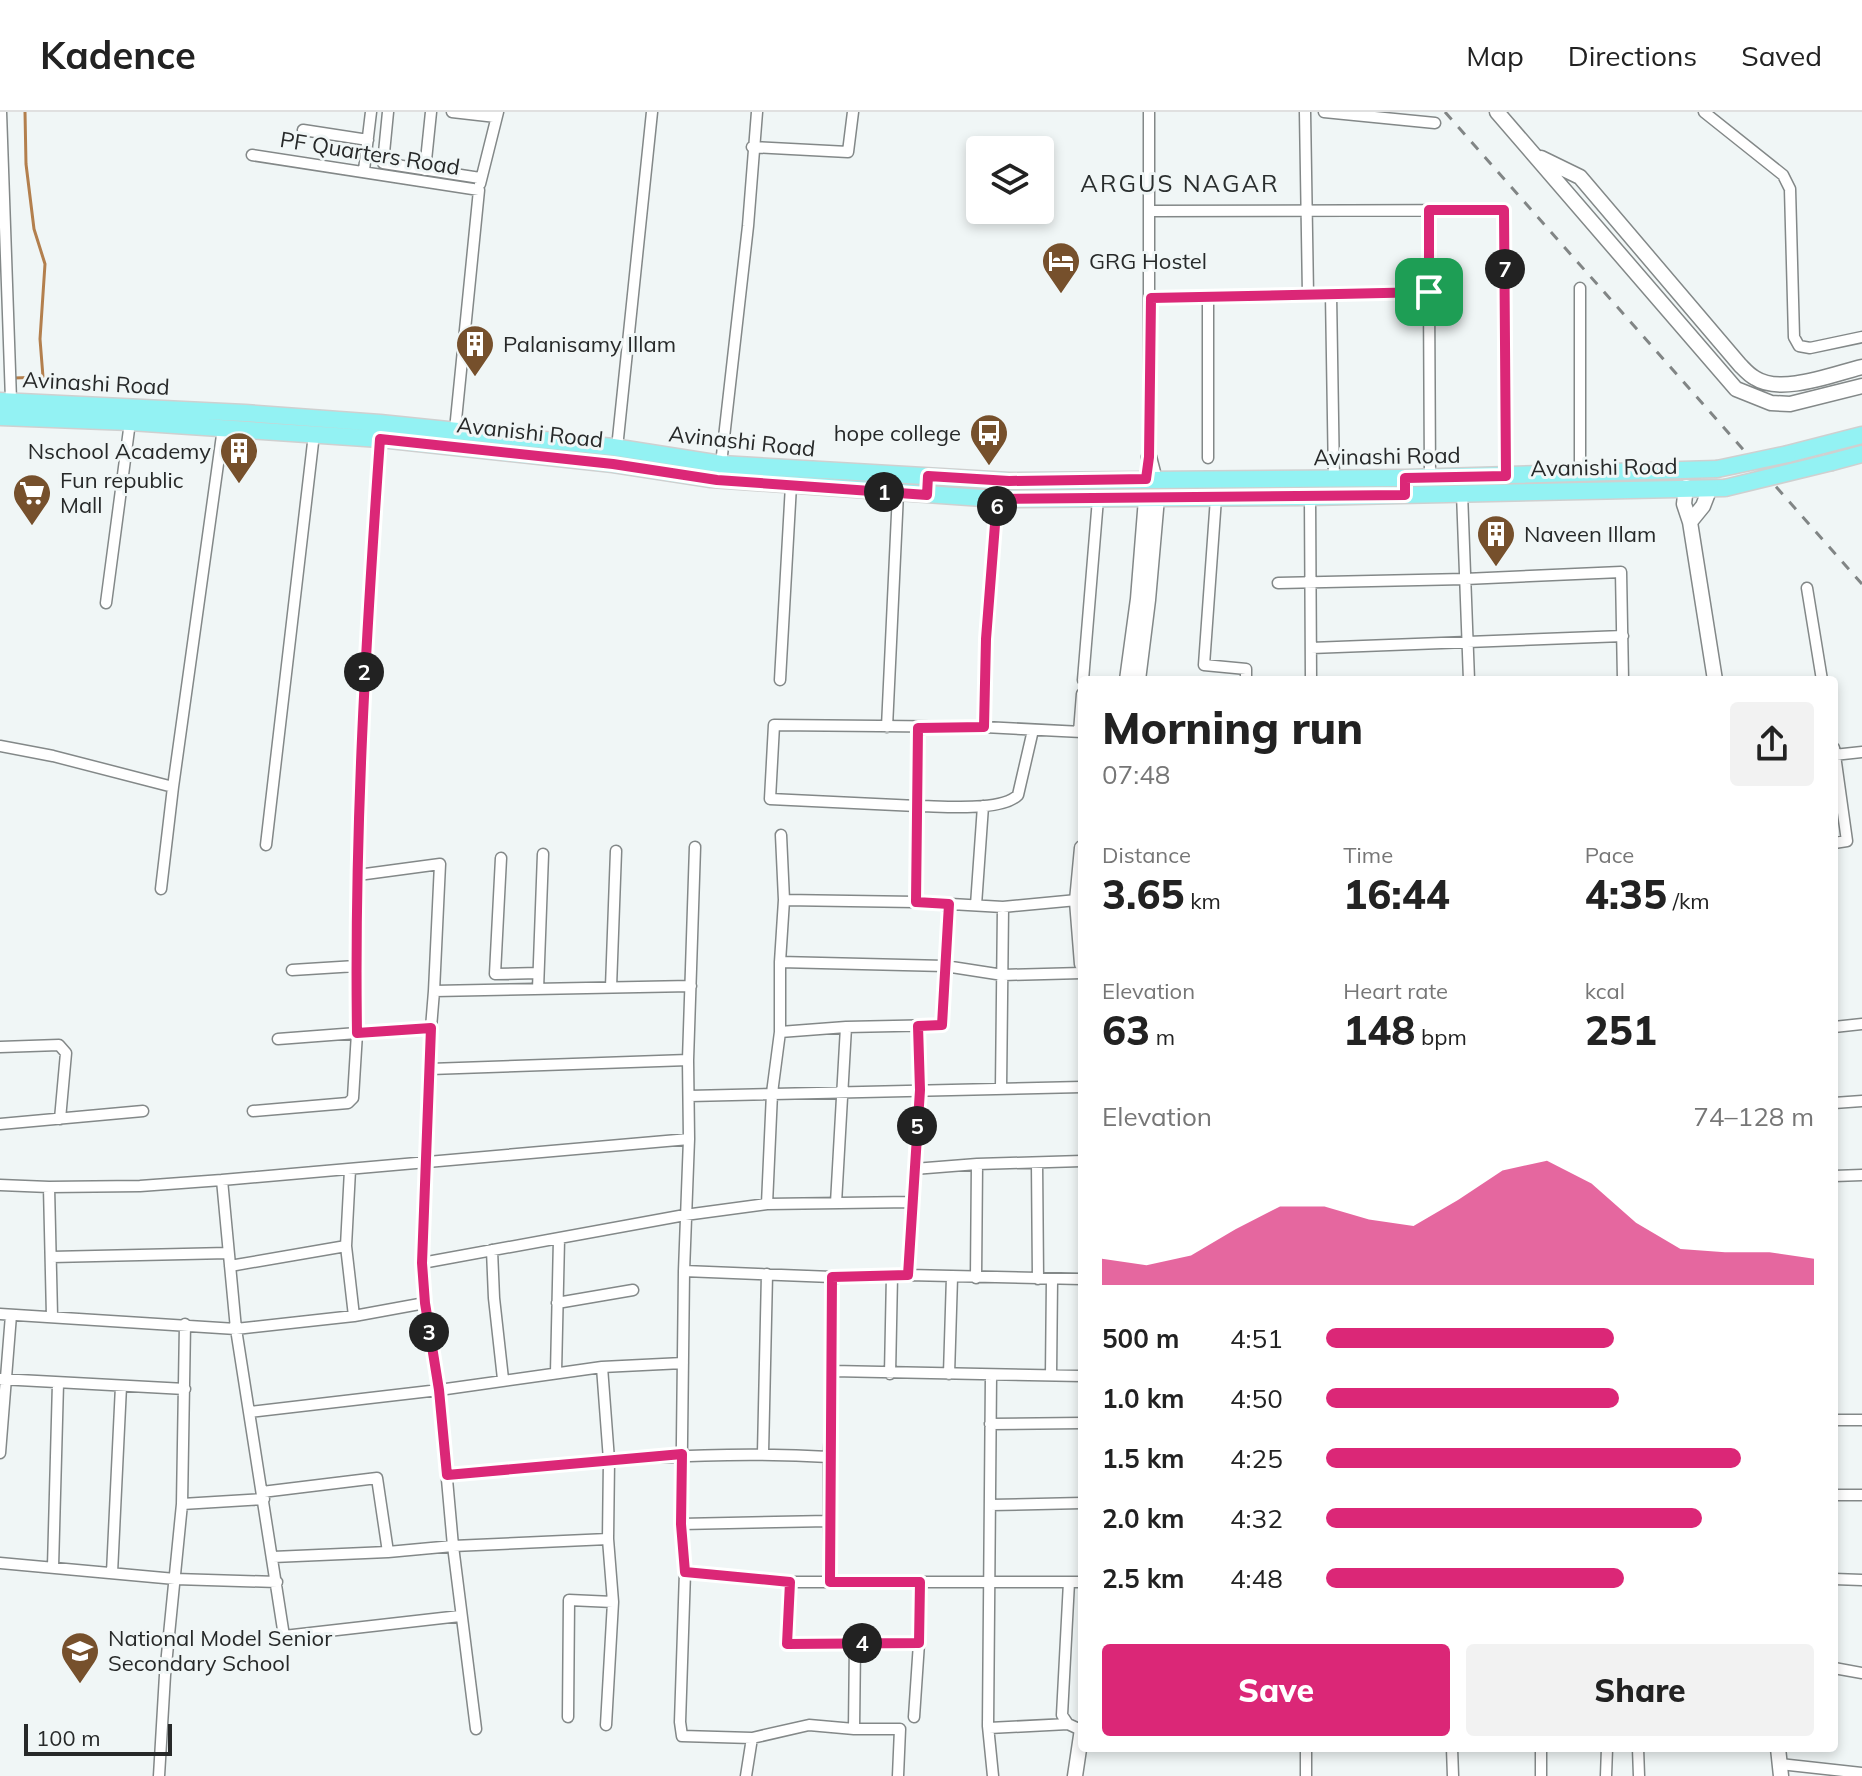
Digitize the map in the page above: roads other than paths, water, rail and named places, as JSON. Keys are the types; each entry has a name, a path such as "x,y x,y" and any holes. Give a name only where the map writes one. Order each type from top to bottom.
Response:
{"main road":[{"path":"1497,112 1736,389 1771,403 1790,404 1862,386"},
{"path":"1533,154 1580,177 1740,365 1755,378 1768,384 1784,385 1862,367"},
{"name":"Avinashi Road","path":"6,400 245,413 455,430 617,448 721,464 1009,481 1334,480 1405,487 1430,478 1498,481 1580,474 1717,469 1862,435"},
{"name":"Avanishi Road","path":"0,417 130,422 380,439 613,464 711,479 997,499 1310,497 1405,487 1462,493 1498,481 1718,488"},
{"path":"1690,522 1718,488 1862,454"},
{"path":"1149,457 1150,480"},
{"path":"927,495 928,476"},
{"path":"1686,487 1684,504 1690,522 1714,676"},
{"path":"1128,676 1151,498"},
{"path":"1138,676 1148,600 1151,498"},
{"path":"1078,890 1078,913"},
{"path":"1075,1776 1077,1728"}],"street":[{"path":"1,112 10,378 6,400"},
{"path":"364,170 371,112"},
{"path":"388,112 383,163 480,184 497,114 452,112"},
{"path":"425,170 431,112"},
{"path":"617,448 652,112"},
{"path":"721,464 748,226 757,112"},
{"path":"752,147 848,152 853,112"},
{"path":"1149,112 1149,457"},
{"path":"1305,112 1308,295"},
{"path":"1324,112 1435,123"},
{"path":"1704,112 1783,175 1790,189 1794,337 1799,346 1810,348 1862,337"},
{"path":"303,130 368,140"},
{"name":"PF Quarters Road","path":"252,155 480,184 455,430"},
{"path":"1429,210 1430,478"},
{"path":"1150,211 1504,210 1498,481"},
{"path":"1580,288 1580,474"},
{"path":"1151,298 1429,292"},
{"path":"1331,294 1334,480"},
{"path":"1208,297 1208,458"},
{"path":"106,603 130,422"},
{"path":"161,889 223,428"},
{"path":"266,845 314,434"},
{"path":"253,1111 348,1103 353,1098 365,653 380,439"},
{"path":"780,680 791,485"},
{"path":"887,727 898,493"},
{"path":"1462,493 1469,676"},
{"path":"1310,497 1311,676"},
{"path":"1216,498 1204,665 1246,669 1246,676"},
{"path":"984,727 986,639 997,499"},
{"path":"1083,676 1098,499"},
{"path":"1278,583 1621,572 1623,676"},
{"path":"1807,588 1821,676"},
{"path":"1311,648 1623,636"},
{"path":"1033,730 1018,795 1012,801 983,806 917,806 770,799 774,725 984,727 1078,732"},
{"path":"916,902 918,728"},
{"path":"0,746 53,756 173,787"},
{"path":"1838,753 1862,752"},
{"path":"1838,780 1847,841 1838,842"},
{"path":"976,905 983,806"},
{"path":"767,1204 772,1093 780,1032 784,900 781,835"},
{"path":"695,847 684,1271 682,1736 752,1738 809,1725 900,1729 898,1776"},
{"path":"611,987 616,851"},
{"path":"538,989 543,854"},
{"path":"501,858 495,974 538,973"},
{"path":"358,875 440,864 422,1263 439,1390 460,1616 476,1729"},
{"path":"784,900 1003,907 1077,900"},
{"path":"780,1032 942,1025 949,904"},
{"path":"1001,1089 1003,907"},
{"path":"780,962 945,966 1003,975 1078,973"},
{"path":"292,970 356,966"},
{"path":"434,991 691,986"},
{"path":"1838,1027 1862,1024"},
{"path":"908,1275 920,1090 918,1026"},
{"path":"836,1203 846,1027"},
{"path":"278,1039 431,1028"},
{"path":"0,1047 59,1045 63,1048 66,1053 60,1119"},
{"path":"430,1069 688,1060"},
{"path":"689,1096 1078,1087"},
{"path":"1838,1103 1862,1101"},
{"path":"0,1124 143,1111"},
{"path":"0,1185 140,1186 427,1164 689,1139"},
{"path":"914,1169 1078,1161"},
{"path":"1037,1163 1038,1279"},
{"path":"976,1278 977,1164"},
{"path":"350,1170 346,1246 354,1316"},
{"path":"1838,1176 1862,1175"},
{"path":"222,1180 236,1329 284,1636 460,1616"},
{"path":"49,1187 52,1316"},
{"path":"422,1263 685,1215 767,1204 912,1202"},
{"path":"556,1373 559,1239"},
{"path":"230,1266 346,1246"},
{"path":"492,1250 503,1379"},
{"path":"51,1257 228,1253"},
{"path":"684,1271 832,1277 908,1275 1078,1279"},
{"path":"763,1453 767,1274"},
{"path":"890,1374 892,1275"},
{"path":"830,1582 832,1277"},
{"path":"949,1374 952,1277"},
{"path":"1051,1375 1052,1279"},
{"path":"557,1303 633,1290"},
{"path":"0,1453 6,1315 236,1329 354,1316 425,1303"},
{"path":"159,1776 165,1675 182,1504 185,1324"},
{"path":"249,1412 602,1367 683,1363"},
{"path":"602,1367 609,1460 608,1539 613,1602 606,1725"},
{"path":"832,1371 1078,1376"},
{"path":"991,1375 989,1728 993,1776"},
{"path":"2,1379 185,1389"},
{"path":"53,1567 58,1383"},
{"path":"112,1573 121,1386"},
{"path":"1838,1420 1862,1420"},
{"path":"990,1424 1078,1423"},
{"path":"447,1475 682,1454 763,1453 829,1457"},
{"path":"182,1504 263,1496 377,1478 388,1552"},
{"path":"1838,1495 1862,1495"},
{"path":"990,1505 1078,1503"},
{"path":"681,1524 829,1521"},
{"path":"273,1557 608,1539"},
{"path":"0,1563 175,1579 277,1582"},
{"path":"685,1572 790,1582 1078,1582"},
{"path":"1838,1579 1862,1580"},
{"path":"790,1582 787,1644 919,1643"},
{"path":"914,1717 920,1582"},
{"path":"1069,1582 1062,1715 1077,1728"},
{"path":"568,1717 569,1600 613,1602"},
{"path":"854,1729 855,1643"},
{"path":"1838,1669 1862,1673"},
{"path":"989,1728 1077,1728"},
{"path":"746,1776 752,1738"},
{"path":"1306,1752 1306,1776"},
{"path":"1452,1752 1453,1776"},
{"path":"1541,1752 1541,1776"},
{"path":"1606,1776 1607,1752"},
{"path":"1638,1752 1639,1776"},
{"path":"1780,1770 1862,1773"}],"waterway":[{"path":"14,378 43,377 40,339 45,264 34,229 26,164 25,112"}],"railway":[{"path":"1445,112 1862,584"}],"place":[{"name":"GRG Hostel","path":"1061,295"},
{"name":"Palanisamy Illam","path":"475,378"},
{"name":"hope college","path":"989,467"},
{"name":"Nschool Academy","path":"239,485"},
{"name":"Fun republic Mall","path":"32,527"},
{"name":"Naveen Illam","path":"1496,568"},
{"name":"National Model Senior Secondary School","path":"80,1685"}],"district":[{"name":"ARGUS NAGAR","path":"1180,184"}]}
